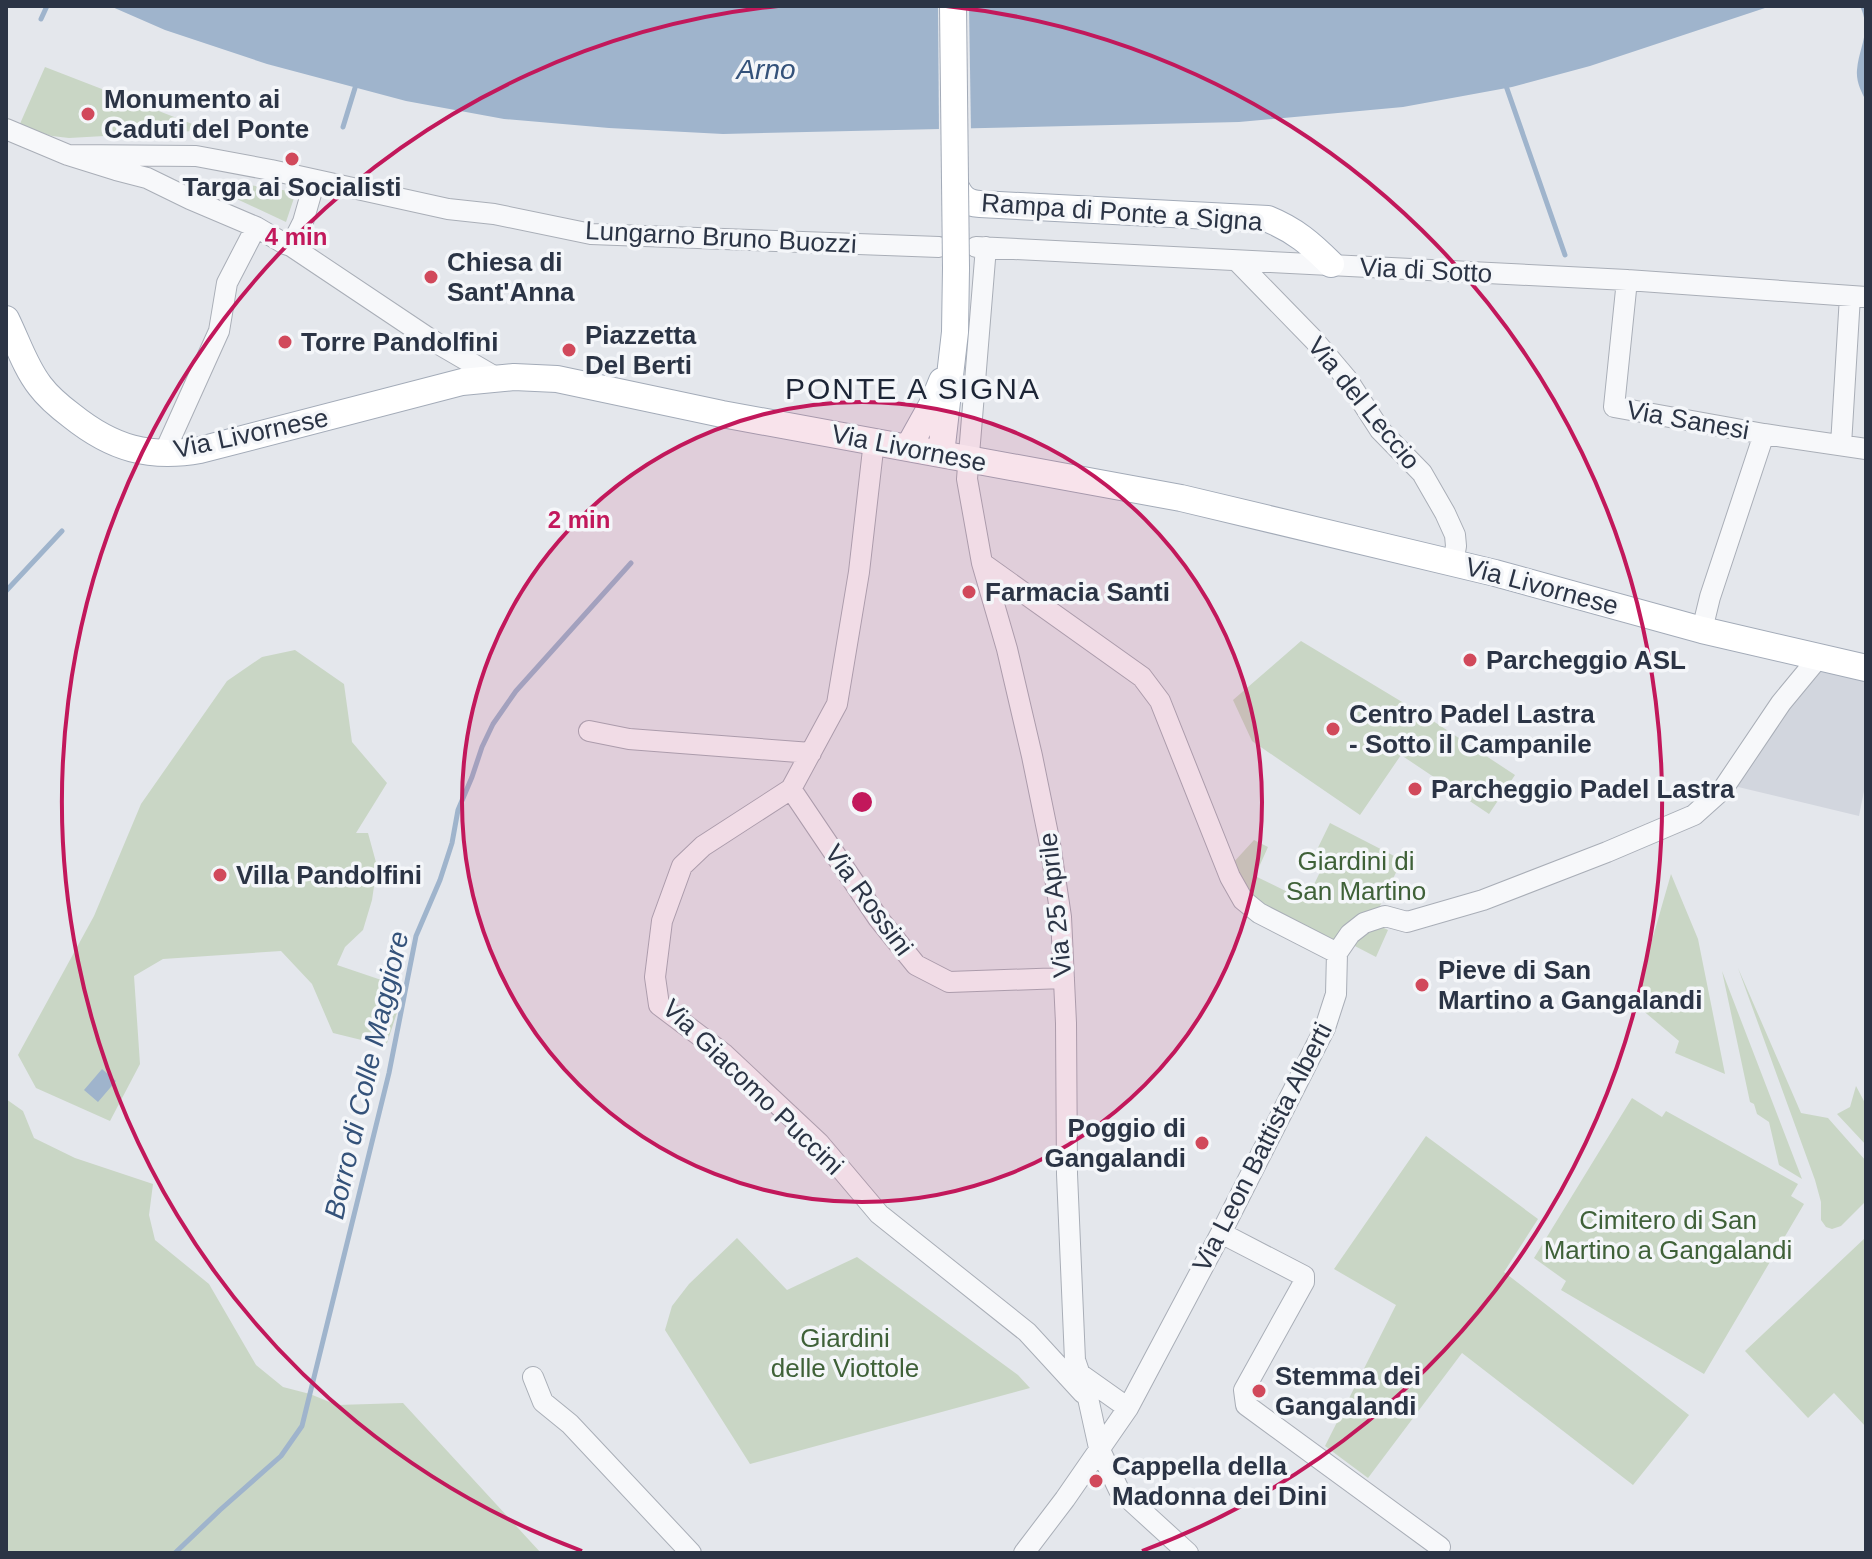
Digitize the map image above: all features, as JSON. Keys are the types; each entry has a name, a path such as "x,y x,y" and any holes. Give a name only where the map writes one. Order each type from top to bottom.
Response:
{"main road":[{"path":"941,454 957,292 953,6"},
{"name":"Rampa di Ponte a Signa","path":"955,185 960,196 970,203 1268,219 1287,227 1331,264"},
{"name":"Via Livornese","path":"6,319 39,386 54,402 104,439 129,449 164,453 200,450 462,382 497,378 557,379 722,414 1181,498 1453,563 1702,630 1866,668"},
{"path":"908,448 933,403 953,355"}],"street":[{"path":"6,129 68,155 147,178 256,227 291,246 430,339 497,378"},
{"name":"Lungarno Bruno Buozzi","path":"68,155 196,156 448,209 494,214 591,234 939,247"},
{"path":"291,246 303,222 315,180"},
{"path":"164,453 219,331 227,283 256,227"},
{"name":"Via di Sotto","path":"980,247 1627,280 1858,297"},
{"name":"Via 25 Aprile","path":"980,247 967,479 982,563 1007,649 1050,844 1061,917 1067,1174 1078,1367 1099,1448 1119,1490 1188,1553"},
{"name":"Via del Leccio","path":"1238,262 1314,340 1347,379 1380,430 1422,473 1455,535 1453,563"},
{"name":"Via Sanesi","path":"1627,280 1614,407 1866,449"},
{"path":"1841,445 1858,297"},
{"path":"1702,630 1764,434"},
{"name":"Via Giacomo Puccini","path":"874,441 859,572 837,704 791,789 703,846 682,866 662,921 655,977 659,1005 724,1054 819,1143 879,1214 1027,1332 1090,1408"},
{"path":"982,563 1142,677 1160,701 1230,877 1243,900 1259,913 1337,953 1350,934 1364,923 1385,916 1407,922 1483,900 1694,815 1723,789 1781,703 1819,657"},
{"path":"589,731 629,739 811,753"},
{"name":"Via Rossini","path":"791,789 878,918 916,965 949,982 1064,978"},
{"name":"Via Leon Battista Alberti","path":"1024,1553 1128,1408 1221,1233 1325,1028 1336,994 1337,953"},
{"path":"1221,1233 1304,1276 1304,1282 1244,1390 1246,1405 1438,1550"},
{"path":"1042,1351 1078,1367 1128,1408"},
{"path":"533,1377 543,1402 581,1434 691,1553"},
{"path":"1090,1408 1128,1408"}],"shaded area":[{"path":"1823,670 1866,680 1866,781 1859,816 1734,786 1793,693"}],"green space":[{"path":"45,67 200,127 193,131 69,138 19,126"},
{"path":"222,181 296,192 286,222 226,194 220,189"},
{"name":"Centro Padel Lastra - Sotto il Campanile","path":"1301,641 1427,717 1515,775 1489,814 1401,755 1360,815 1252,741 1233,700"},
{"name":"Villa Pandolfini","path":"295,650 344,684 352,742 387,783 356,833 368,833 377,866 363,930 345,947 337,965 405,988 386,1046 333,1033 312,984 281,951 163,959 134,976 140,1064 110,1121 36,1088 18,1055 94,916 141,804 227,681 262,657"},
{"name":"Giardini di San Martino","path":"1330,823 1402,860 1378,910 1352,919 1332,942 1246,895 1232,864 1254,840 1268,847 1255,876 1306,901 1321,870 1310,864"},
{"path":"1671,874 1698,939 1725,1074 1675,1053 1679,1041 1634,1003"},
{"path":"1378,925 1388,930 1376,957 1351,944"},
{"path":"1738,968 1801,1113 1828,1118 1866,1161 1866,1201 1841,1226 1832,1229 1821,1220 1821,1202 1815,1180"},
{"path":"1722,971 1802,1179 1779,1165 1769,1122 1757,1114 1754,1104 1750,1102"},
{"path":"1856,1086 1866,1105 1866,1145 1837,1114 1850,1107"},
{"name":"Cimitero di San Martino a Gangalandi","path":"1632,1098 1662,1117 1666,1111 1798,1184 1791,1196 1804,1204 1704,1374 1561,1290 1566,1281 1534,1258"},
{"path":"6,1099 23,1111 34,1138 75,1158 153,1184 149,1215 155,1240 209,1284 256,1365 283,1387 337,1405 403,1403 541,1553 6,1553"},
{"path":"1426,1136 1538,1219 1504,1272 1689,1415 1633,1485 1462,1353 1368,1478 1325,1446 1396,1305 1334,1269"},
{"name":"Cimitero di San Martino a Gangalandi","path":"1866,1237 1866,1427 1834,1393 1808,1418 1745,1351"},
{"name":"Giardini delle Viottole","path":"737,1238 787,1290 857,1257 1018,1375 1030,1388 750,1464 665,1330 672,1306 689,1284"}],"water":[{"name":"Arno","path":"110,6 1771,6 1590,66 1512,87 1403,107 1239,122 723,134 504,119 406,101 267,64 165,30"},
{"path":"1860,6 1866,6 1866,101 1857,74 1865,31"},
{"path":"102,1069 116,1081 98,1102 84,1090"}],"pier":[{"path":"938,6 969,6 971,132 939,133"}],"waterway":[{"path":"41,19 47,6"},
{"path":"1505,83 1565,255"},
{"path":"343,127 355,88"},
{"path":"6,591 62,531"},
{"name":"Borro di Colle Maggiore","path":"175,1553 281,1456 302,1426 389,1073 416,936 440,880 452,843 458,810 482,747 493,724 516,691 631,563"}],"place":[{"name":"Monumento ai Caduti del Ponte","path":"88,114"},
{"name":"Targa ai Socialisti","path":"292,159"},
{"name":"Chiesa di Sant'Anna","path":"431,277"},
{"name":"Torre Pandolfini","path":"285,342"},
{"name":"Piazzetta Del Berti","path":"569,350"},
{"name":"Farmacia Santi","path":"969,592"},
{"name":"Parcheggio ASL","path":"1470,660"},
{"name":"Centro Padel Lastra - Sotto il Campanile","path":"1333,729"},
{"name":"Parcheggio Padel Lastra","path":"1415,789"},
{"name":"Villa Pandolfini","path":"220,875"},
{"name":"Pieve di San Martino a Gangalandi","path":"1422,985"},
{"name":"Poggio di Gangalandi","path":"1202,1143"},
{"name":"Stemma dei Gangalandi","path":"1259,1391"},
{"name":"Cappella della Madonna dei Dini","path":"1096,1481"}],"district":[{"name":"PONTE A SIGNA","path":"913,389"}]}
